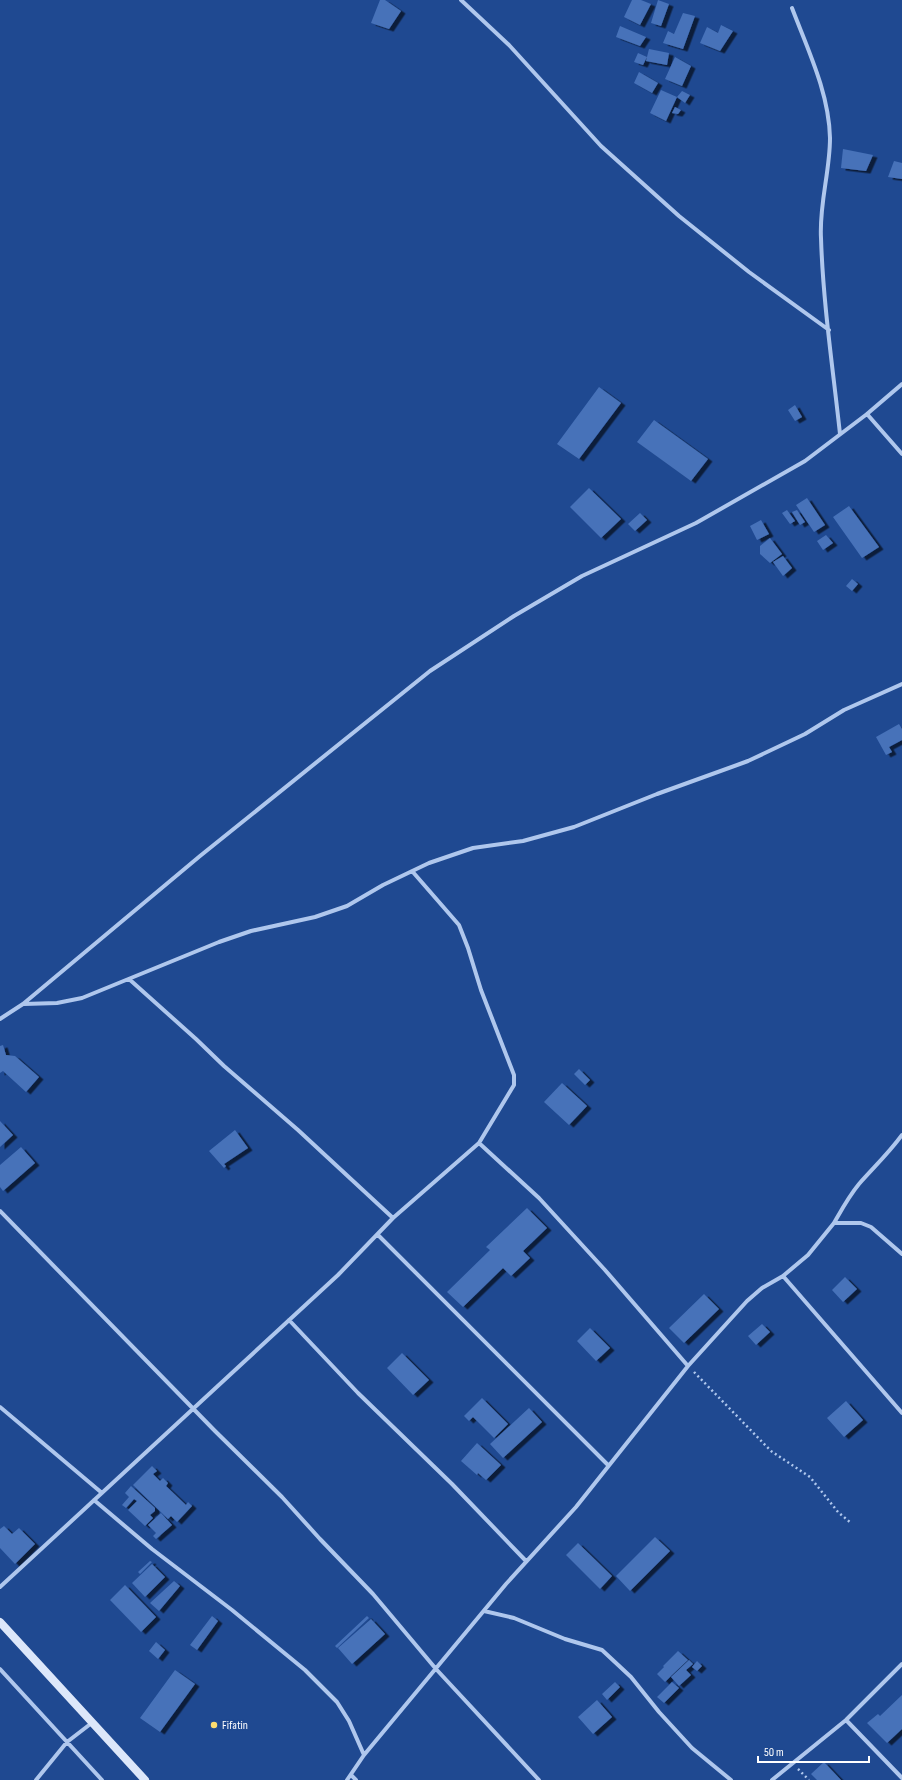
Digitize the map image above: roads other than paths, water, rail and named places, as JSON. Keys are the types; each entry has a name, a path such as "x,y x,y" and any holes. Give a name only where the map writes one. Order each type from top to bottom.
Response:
{"main road":[{"path":"0,1622 94,1722 145,1780"}],"street":[{"path":"461,0 509,45 601,146 673,211 749,272 829,330"},
{"path":"792,8 820,79 829,115 830,140 820,236 840,434"},
{"path":"0,1019 23,1004 200,856 430,671 514,616 582,576 696,523 805,460 867,414 902,384"},
{"path":"867,414 902,454"},
{"path":"23,1004 57,1003 82,998 251,930 315,917 347,906 383,885 429,863 473,848 524,841 574,827 657,794 748,761 806,734 844,710 902,684"},
{"path":"0,1587 193,1407 290,1320 378,1236 393,1218 479,1143 514,1085 514,1075 481,990 468,948 458,925 412,871"},
{"path":"129,979 224,1066 298,1130 393,1218"},
{"path":"346,1780 364,1755 484,1610 526,1561 576,1507 688,1366 747,1301 762,1288 783,1276 808,1255 834,1223 844,1205 859,1184 883,1160 902,1135"},
{"path":"479,1143 539,1198 605,1270 688,1366"},
{"path":"0,1211 282,1497 373,1594 436,1669 539,1780"},
{"path":"834,1223 861,1223 871,1227 902,1254"},
{"path":"378,1236 608,1465"},
{"path":"783,1276 902,1413"},
{"path":"290,1320 358,1393 452,1484 526,1561"},
{"path":"0,1407 102,1493"},
{"path":"94,1500 152,1549 232,1610 305,1670 337,1702 345,1715 364,1755"},
{"path":"484,1610 514,1618 565,1639 602,1650 631,1677 659,1712 692,1748 731,1780"},
{"path":"772,1780 846,1720 902,1664"},
{"path":"0,1668 102,1780"},
{"path":"846,1720 902,1778"},
{"path":"36,1780 67,1742 94,1722"},
{"path":"351,1775 356,1780"}],"place":[{"name":"Fifatin","path":"214,1725"}]}
